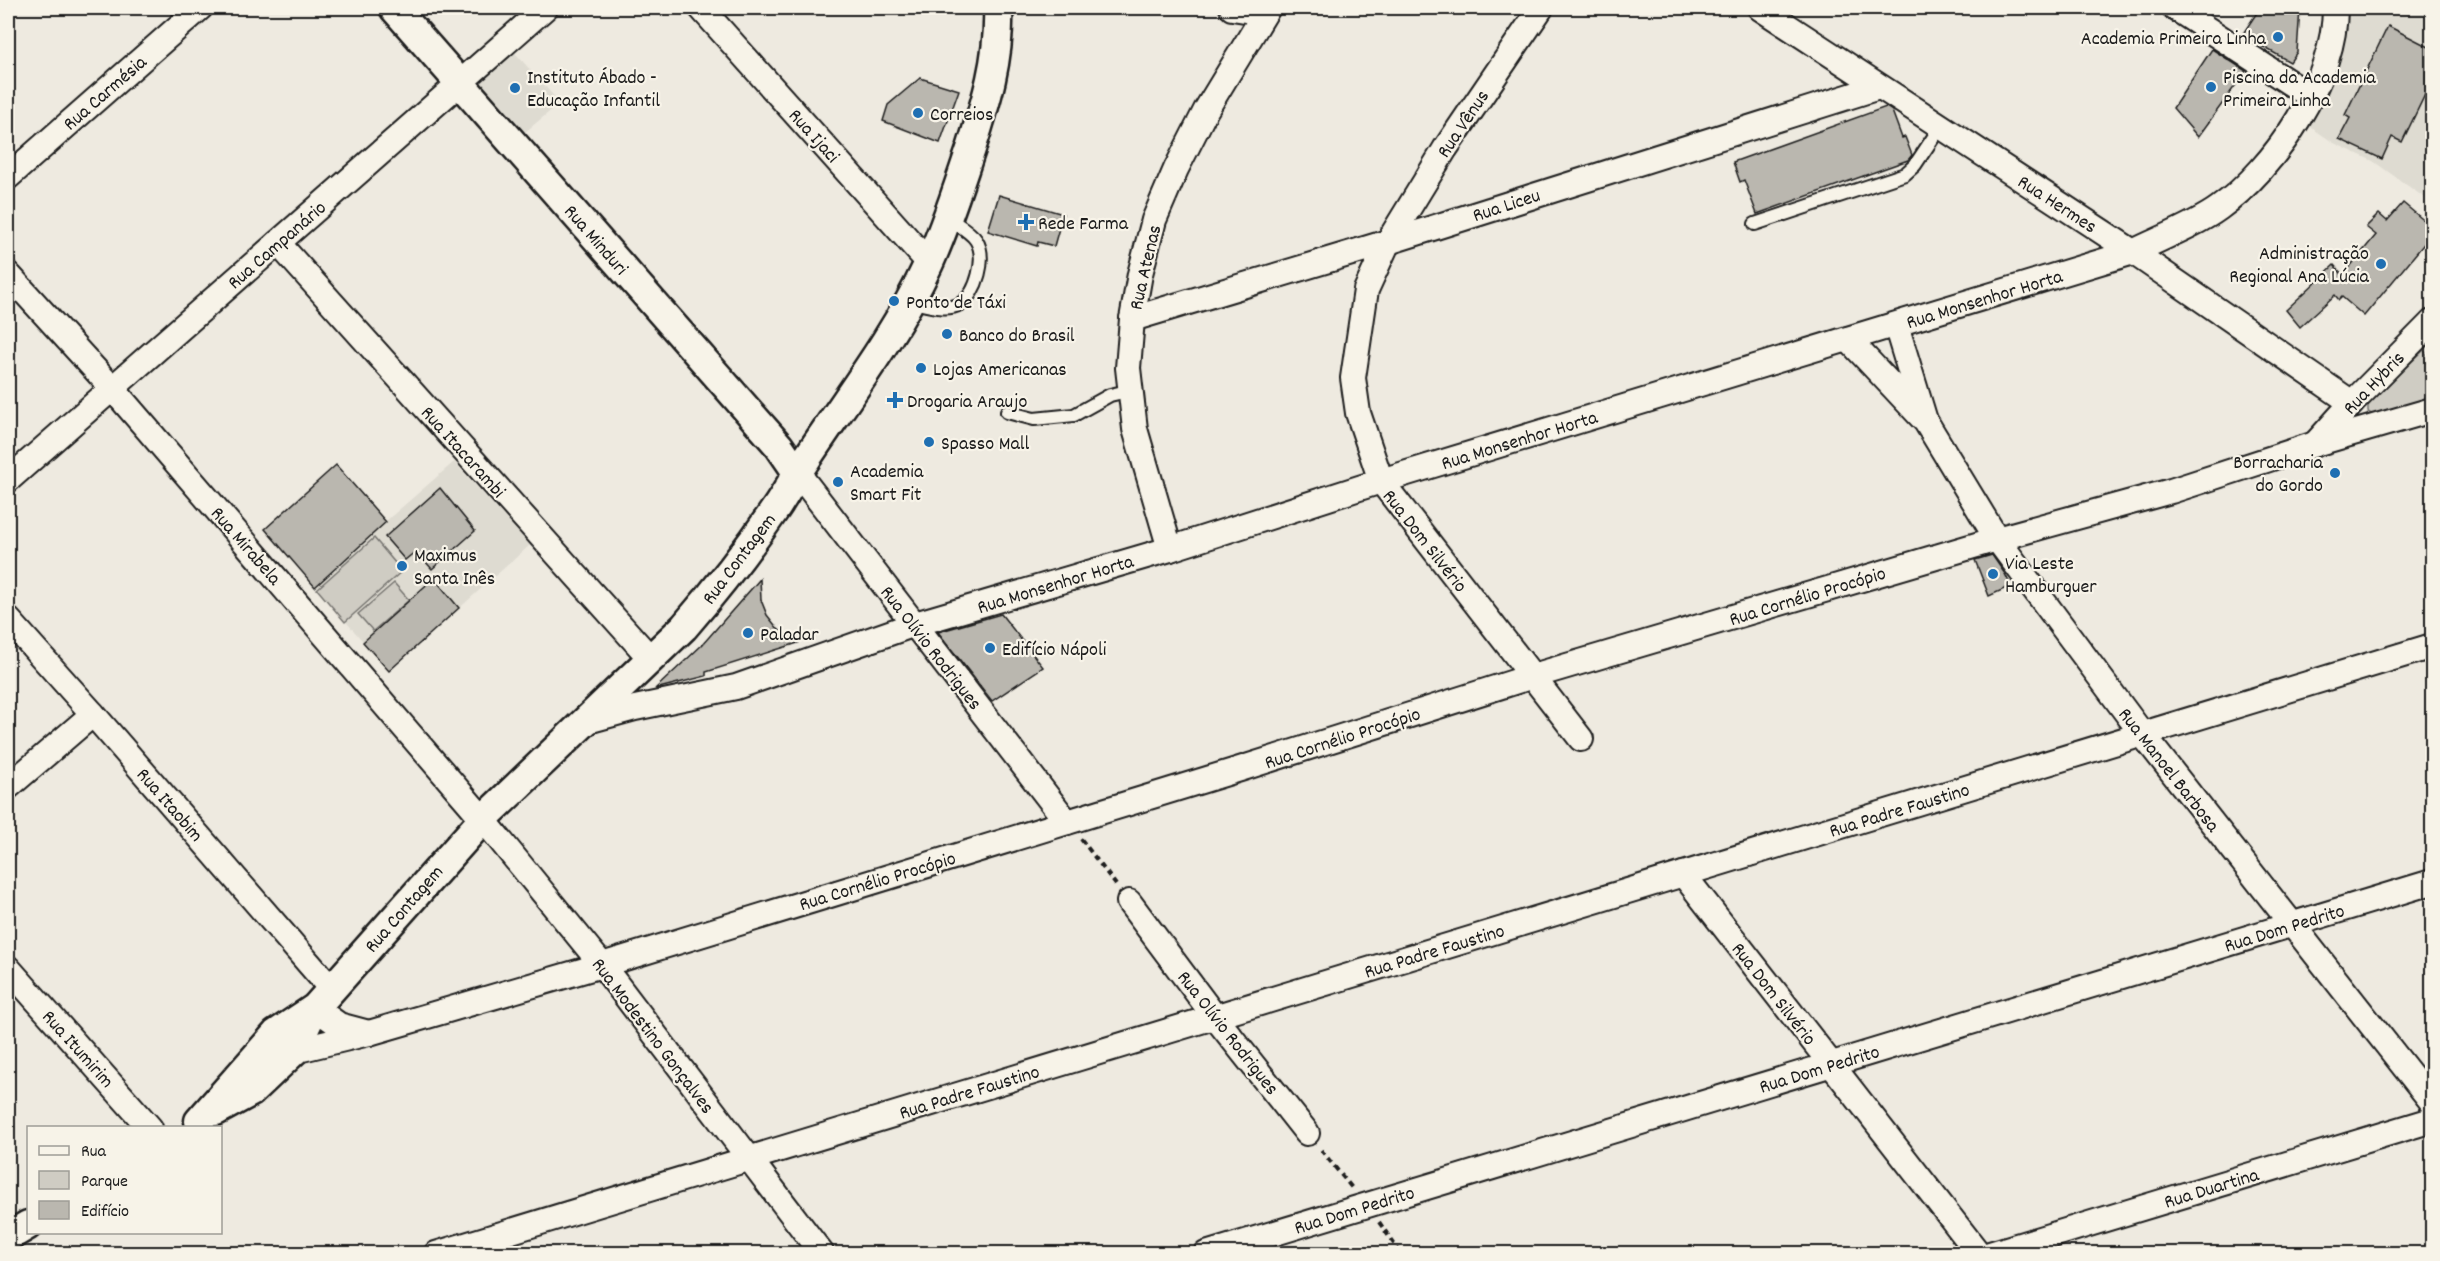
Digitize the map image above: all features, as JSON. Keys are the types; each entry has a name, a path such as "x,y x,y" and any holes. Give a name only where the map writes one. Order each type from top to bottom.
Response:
{"street":[{"name":"Rua Carmésia","path":"8,177 200,8"},
{"name":"Rua Minduri","path":"394,8 779,446 797,472"},
{"name":"Rua Campanário","path":"8,480 545,8"},
{"name":"Rua Ijaci","path":"700,8 929,264"},
{"name":"Rua Contagem","path":"194,1124 276,1034 323,999 483,819 651,659 713,594 774,510 797,472 868,369 910,301 929,264 986,102 995,68 999,33 998,8"},
{"path":"1232,8 1266,10"},
{"name":"Rua Vênus","path":"1388,242 1444,149 1541,8"},
{"name":"Rua Hermes","path":"1760,8 2133,252 2352,403"},
{"path":"2175,8 2310,96"},
{"name":"Rua Monsenhor Horta","path":"584,722 634,708 736,687 915,624 1170,549 1381,481 2133,252 2217,210 2247,186 2286,136 2310,96 2324,64 2335,26 2335,8"},
{"name":"Rua Atenas","path":"1170,549 1135,429 1128,368 1132,319 1140,274 1154,220 1206,110 1266,10"},
{"name":"Rua Liceu","path":"1132,319 1388,242 1879,87"},
{"name":"Rua Dom Silvério","path":"1388,242 1366,290 1353,378 1358,414 1381,481 1581,739"},
{"name":"Rua Itacarambi","path":"278,243 651,659"},
{"name":"Rua Mirabela","path":"8,273 112,388 483,819"},
{"name":"Rua Hybris","path":"2315,444 2352,403 2433,322"},
{"name":"Rua Manoel Barbosa","path":"1896,325 1926,422"},
{"name":"Rua Manoel Barbosa","path":"1848,339 1926,422 1997,539 2143,735 2433,1102"},
{"name":"Rua Cornélio Procópio","path":"294,1051 369,1033 602,965 1533,676 1997,539 2171,491 2315,444 2433,410"},
{"name":"Rua Olívio Rodrigues","path":"797,472 1067,822"},
{"name":"Rua Itaobim","path":"8,619 93,714 323,999"},
{"name":"Rua Padre Faustino","path":"436,1254 2433,646"},
{"path":"8,787 93,714"},
{"name":"Rua Modestino Gonçalves","path":"483,819 602,965 822,1254"},
{"name":"Rua Dom Silvério","path":"1683,874 1979,1254"},
{"name":"Rua Dom Pedrito","path":"1206,1254 2433,882"},
{"name":"Rua Olívio Rodrigues","path":"1129,902 1215,1017 1307,1133"},
{"name":"Rua Itumirim","path":"8,968 148,1126"},
{"name":"Rua Contagem","path":"194,1124 251,1092 294,1051 323,999"},
{"path":"323,999 339,1025 369,1033"},
{"name":"Rua Duartina","path":"1990,1254 2433,1120"},
{"path":"8,1237 27,1226"}],"lane":[{"path":"1755,224 1905,174 1915,165 1941,126"},
{"path":"910,301 944,307 952,306 961,303 972,289 979,271 981,255 979,248 975,239 946,216"},
{"path":"1008,412 1034,419 1074,415 1110,394 1131,390"}],"path":[{"path":"1067,822 1129,902"}],"shaded area":[{"path":"2346,8 2432,8 2432,203 2373,161 2334,143 2309,126 2332,81 2343,51"},
{"name":"Instituto Ábado - Educação Infantil","path":"508,45 560,103 524,133 471,72"},
{"name":"Maximus Santa Inês","path":"454,462 530,545 389,671 265,529 336,465 386,521"}],"green space":[{"path":"2424,350 2432,364 2432,397 2375,416 2368,412 2368,403"},
{"path":"374,538 402,571 345,622 317,589"},
{"path":"394,583 409,600 373,631 358,614"}],"building":[{"name":"Academia Primeira Linha","path":"2260,8 2300,8 2297,52 2290,62 2242,35"},
{"path":"2388,26 2433,49 2433,78 2402,142 2392,137 2382,159 2339,139 2350,118 2345,115"},
{"name":"Piscina da Academia Primeira Linha","path":"2212,49 2246,71 2198,137 2173,108"},
{"name":"Correios","path":"920,78 959,90 940,143 883,121 888,105"},
{"path":"1886,107 1892,111 1902,138 1905,137 1912,155 1908,160 1757,214 1744,180 1740,182 1733,162"},
{"name":"Rede Farma","path":"999,195 1063,214 1054,246 1038,242 1037,246 988,231"},
{"name":"Administração Regional Ana Lúcia","path":"2403,203 2433,228 2433,233 2364,316 2342,297 2339,300 2335,295 2300,327 2286,310 2334,265 2343,275 2376,235 2366,227 2379,214 2387,221"},
{"path":"336,465 386,522 315,587 265,529"},
{"path":"440,488 475,531 432,569 416,551 405,560 385,537"},
{"name":"Via Leste Hamburguer","path":"1992,555 2011,586 1989,596 1975,560"},
{"path":"434,578 459,608 389,671 363,642"},
{"name":"Paladar","path":"760,579 761,600 767,615 778,629 798,643 706,672 706,676 655,689 702,645"},
{"name":"Edifício Nápoli","path":"1001,614 1043,667 992,701 938,632"}],"place":[{"name":"Academia Primeira Linha","path":"2278,37"},
{"name":"Piscina da Academia Primeira Linha","path":"2211,87"},
{"name":"Instituto Ábado - Educação Infantil","path":"515,88"},
{"name":"Correios","path":"918,113"},
{"name":"Rede Farma","path":"1026,222"},
{"name":"Administração Regional Ana Lúcia","path":"2381,264"},
{"name":"Ponto de Táxi","path":"894,301"},
{"name":"Banco do Brasil","path":"947,334"},
{"name":"Lojas Americanas","path":"921,368"},
{"name":"Drogaria Araujo","path":"895,400"},
{"name":"Spasso Mall","path":"929,442"},
{"name":"Borracharia do Gordo","path":"2335,473"},
{"name":"Academia Smart Fit","path":"838,482"},
{"name":"Maximus Santa Inês","path":"402,566"},
{"name":"Via Leste Hamburguer","path":"1993,574"},
{"name":"Paladar","path":"748,633"},
{"name":"Edifício Nápoli","path":"990,648"}]}
